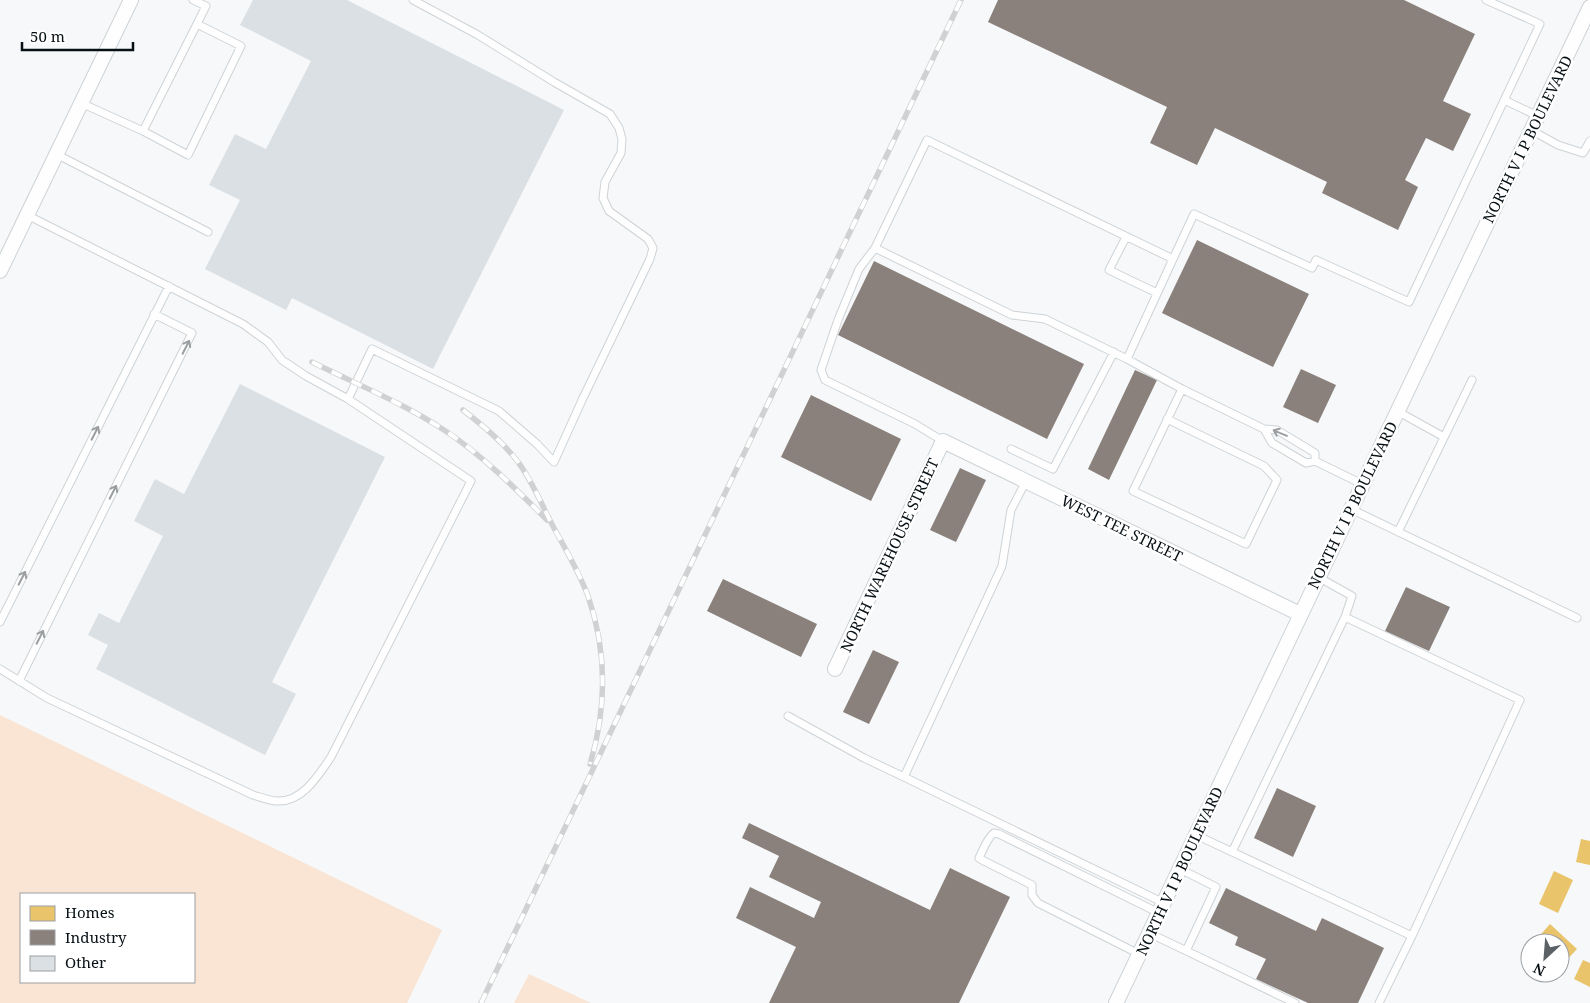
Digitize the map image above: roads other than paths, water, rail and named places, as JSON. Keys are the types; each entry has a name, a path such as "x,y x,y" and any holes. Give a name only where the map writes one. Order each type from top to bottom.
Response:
{"street":[{"path":"0,271 132,0"},
{"name":"NORTH V I P BOULEVARD","path":"1116,1003 1590,7"},
{"name":"WEST TEE STREET","path":"943,441 1300,614"},
{"name":"NORTH WAREHOUSE STREET","path":"835,669 943,441"}],"lane":[{"path":"143,131 206,6 193,0"},
{"path":"348,399 372,349 499,411 537,444 554,462 650,259 653,248 648,239 609,211 603,198 605,182 621,153 622,139 619,128 610,114 478,35 413,0"},
{"path":"1127,358 1194,214 1312,268 1316,260 1409,302 1540,24 1486,0"},
{"path":"81,103 143,131 188,155 241,46 197,24"},
{"path":"1504,100 1538,116"},
{"path":"1531,130 1558,145 1582,153 1590,142"},
{"path":"943,441 915,424 825,380 821,370 838,320 859,269 875,248 927,140 1173,258"},
{"path":"56,154 208,232"},
{"path":"0,669 47,698 253,795 276,801 296,797 315,781 331,757 471,480 348,399 306,376 282,360 268,342 244,324 27,215"},
{"path":"1126,237 1109,270 1157,293"},
{"path":"875,248 1012,315 1045,319 1127,358 1182,389 1264,429 1277,430 1315,453 1315,460"},
{"path":"0,622 169,286"},
{"path":"18,681 192,333 154,314"},
{"path":"1011,449 1053,469 1114,352"},
{"path":"1398,532 1472,380"},
{"path":"1167,420 1264,466 1277,480 1246,544 1133,491 1167,420 1182,389"},
{"path":"1397,411 1444,437"},
{"path":"1264,429 1272,443 1306,463 1315,460 1362,484"},
{"path":"904,777 1002,566 1011,510 1026,481"},
{"path":"1350,509 1577,618"},
{"path":"1232,852 1345,617 1352,596 1318,577"},
{"path":"1345,617 1520,700 1412,936 1378,1003"},
{"path":"788,716 864,758 1161,908"},
{"path":"1139,954 1038,903 1032,894 1032,885 982,860 979,858 981,853 990,836 994,833 999,834 1161,908"},
{"path":"1196,835 1412,936"},
{"path":"1180,869 1216,887 1186,951"},
{"path":"1149,933 1295,1003"}],"railway":[{"path":"481,1003 961,0"},
{"path":"312,362 396,402 444,430 485,461 547,520"},
{"path":"463,410 499,441 523,470 581,578 588,596 599,638 603,680 600,722 590,764"}]}
